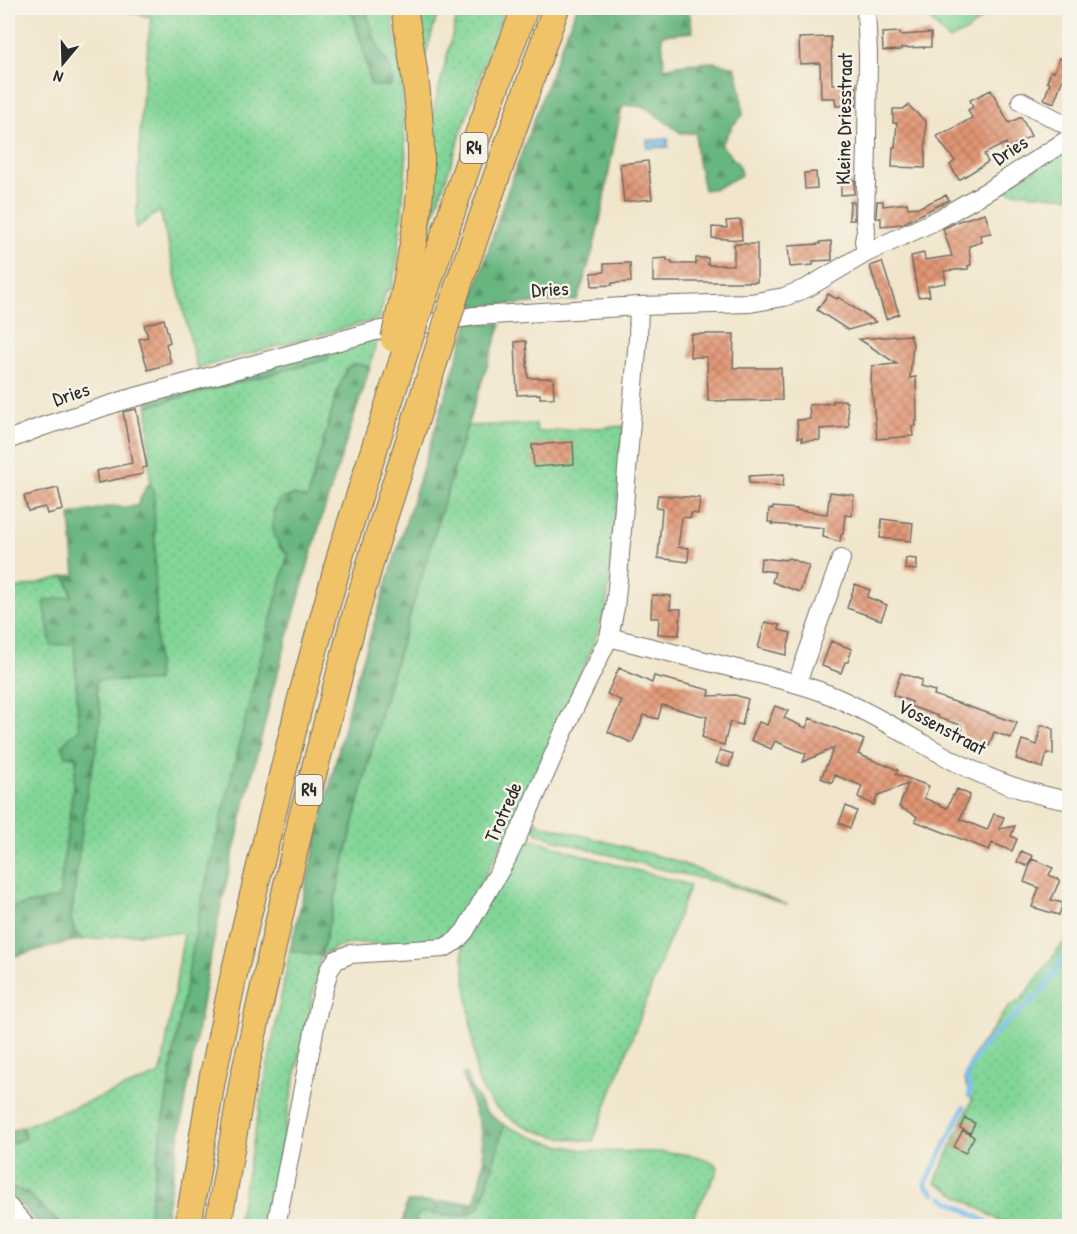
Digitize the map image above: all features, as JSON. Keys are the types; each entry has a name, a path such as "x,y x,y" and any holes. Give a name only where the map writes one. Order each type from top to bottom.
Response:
{"highway":[{"path":"404,8 416,74 420,121 421,169 416,228 416,289"},
{"name":"R4","path":"188,1227 212,1080 234,974 301,698 339,561 385,415 396,359 416,289 475,143 525,8"},
{"name":"R4","path":"218,1227 243,1080 303,813 353,622 459,283 556,8"}],"street":[{"name":"Kleine Driesstraat","path":"866,8 868,54 864,241 866,253"},
{"path":"1021,101 1070,127"},
{"name":"Dries","path":"8,441 125,400 375,331 475,316 639,306 750,303 777,299 807,288 866,253 937,220 991,189 1070,138"},
{"path":"866,231 885,244"},
{"name":"Trotrede","path":"276,1227 319,1006 329,970 336,960 350,954 444,948 456,941 465,931 512,849 571,715 609,637 618,578 639,306"},
{"path":"796,683 840,559"},
{"name":"Vossenstraat","path":"609,637 796,683 866,711 982,774 1015,787 1070,801"},
{"path":"8,1206 26,1227"}],"green space":[{"path":"111,8 351,8 371,85 388,64 378,47 365,8 389,8 401,71 406,162 398,257 391,290 386,290 379,319 197,368 160,211 136,228 141,114 151,17"},
{"path":"351,8 365,8 378,47 388,64 393,82 389,87 371,85"},
{"path":"411,8 439,8 422,68"},
{"path":"459,8 505,8 422,249 428,132"},
{"path":"577,8 688,8 693,32 662,35 664,68 714,62 735,67 740,86 743,115 733,125 721,145 739,165 741,175 717,188 704,190 696,151 696,133 681,133 645,107 623,105 598,229 577,300 470,307 504,201"},
{"path":"919,8 994,8 967,31 949,40"},
{"path":"1069,149 1069,197 1007,190 1006,186"},
{"path":"469,321 501,324 467,426 383,704 321,956 290,950 352,694"},
{"path":"377,338 370,367 355,364 347,368 337,393 307,499 294,495 279,500 273,511 279,547 288,555 254,683 175,1045 147,1226 62,1226 27,1193 8,1191 8,1145 25,1138 22,1127 158,1075 162,1069 184,933 146,933 82,940 75,932 71,919 86,797 101,713 96,680 157,682 154,493 150,483 148,406 329,359 326,350"},
{"path":"326,350 329,359 148,406 146,399"},
{"path":"355,364 370,367 320,523 273,689 229,870 209,963 164,1226 147,1226 175,1045 201,903 254,683 288,555 275,536 273,515 279,500 294,495 307,499 337,393 347,368"},
{"path":"536,424 537,432 625,426 606,609 588,658 517,816 459,924 439,941 353,943 335,948 321,956 383,704 467,426"},
{"path":"150,483 154,493 157,682 96,680 101,713 86,797 71,919 75,932 82,940 8,958 8,908 59,898 77,757 66,756 62,746 79,730 74,643 51,646 44,601 72,596 66,576 75,575 70,515 112,506 137,506"},
{"path":"66,576 72,597 45,601 74,642 79,730 70,736 77,756 59,898 8,908 8,591"},
{"path":"536,820 540,824 673,860 788,905 717,882 553,839 538,833 533,828"},
{"path":"523,837 690,885 593,1141 559,1137 509,1118 485,1094 477,1078 463,944"},
{"path":"1069,925 1069,1226 1006,1226 935,1182 972,1100 964,1080 976,1051 1009,1007 1021,1000 1067,938"},
{"path":"290,950 321,956 266,1226 237,1226"},
{"path":"462,1074 466,1074 470,1086 485,1111 504,1125 482,1203 470,1213 462,1215 422,1212 416,1217 415,1226 402,1226 407,1202 475,1202 484,1162 480,1126"},
{"path":"504,1125 560,1146 593,1151 661,1152 696,1156 718,1167 688,1226 415,1226 416,1217 422,1212 451,1217 482,1203"},
{"path":"22,1127 26,1138 8,1145 8,1132"},
{"path":"14,1188 27,1193 62,1226 41,1226 8,1192"}],"water":[{"path":"668,139 668,147 647,148 647,140"}],"building":[{"path":"900,32 900,35 931,33 931,47 883,51 882,33"},
{"path":"831,37 832,84 856,83 856,106 836,106 835,98 821,98 820,63 800,64 799,38"},
{"path":"1059,58 1070,62 1070,80 1063,78 1054,103 1044,99 1050,83 1047,82 1051,71 1054,72"},
{"path":"991,90 1009,123 1021,117 1031,136 1008,148 1006,143 984,154 988,162 959,180 950,165 955,161 937,136 972,118 968,110 973,107 970,100"},
{"path":"908,105 926,122 925,168 892,167 897,123 893,123 893,109 903,109"},
{"path":"648,161 652,199 624,202 620,164"},
{"path":"816,172 817,188 805,189 804,173"},
{"path":"855,180 854,194 841,195 841,181"},
{"path":"946,195 949,200 902,224 881,226 881,218 876,218 877,201 883,201 883,206 907,203 908,208 920,207"},
{"path":"850,202 854,202 854,220 849,220"},
{"path":"985,213 991,233 980,235 982,242 969,246 971,265 968,269 944,271 946,283 928,286 930,296 918,297 911,256 924,253 925,260 952,256 943,229"},
{"path":"741,220 742,240 712,238 712,227 727,228 726,221"},
{"path":"831,241 832,260 813,261 813,265 790,267 788,246"},
{"path":"734,244 757,244 757,282 653,282 653,259 667,258 667,261 672,261 672,264 696,264 696,258 708,258 708,265 734,265"},
{"path":"882,262 899,314 886,319 870,266"},
{"path":"630,263 631,282 592,286 591,273 604,272 604,264"},
{"path":"828,294 837,299 838,297 876,322 848,330 817,310"},
{"path":"164,319 170,342 166,344 171,363 148,370 139,339 148,337 144,325"},
{"path":"691,334 734,334 733,368 781,368 782,400 708,401 707,357 690,357"},
{"path":"910,335 913,344 910,378 916,377 917,421 915,421 916,426 912,427 913,436 877,439 871,381 872,366 897,364 859,339"},
{"path":"526,341 528,378 553,378 554,398 540,398 540,394 517,395 515,342"},
{"path":"845,400 849,427 820,429 820,440 802,441 802,437 798,438 797,420 810,419 809,405"},
{"path":"136,409 147,467 142,468 143,474 98,483 96,471 132,463 123,412"},
{"path":"573,442 574,464 534,467 532,445"},
{"path":"784,474 783,486 749,483 749,476"},
{"path":"58,488 63,510 47,514 45,507 28,511 24,496"},
{"path":"830,492 854,495 852,516 845,515 840,542 823,537 824,528 768,522 769,509 773,507 827,514"},
{"path":"658,495 700,498 698,514 691,513 691,518 682,517 678,547 689,548 688,562 658,558 662,509 656,508"},
{"path":"882,519 913,523 911,541 880,538"},
{"path":"761,558 784,560 789,558 809,566 800,592 772,582 775,572 760,570"},
{"path":"906,558 917,559 917,570 905,569"},
{"path":"855,584 870,590 867,597 887,605 881,620 847,608"},
{"path":"652,595 671,596 670,609 681,609 679,635 658,634 659,618 651,618"},
{"path":"765,622 780,625 779,630 791,633 786,655 758,648"},
{"path":"831,641 852,649 841,673 822,666"},
{"path":"619,668 652,683 654,676 710,690 709,696 735,695 748,699 742,725 730,722 724,745 702,737 707,717 662,705 658,719 643,715 632,743 608,732 622,701 607,694"},
{"path":"901,673 922,680 920,687 935,691 934,695 1017,723 1011,738 994,732 989,746 964,737 961,725 910,706 912,702 893,695"},
{"path":"775,706 788,711 784,718 806,728 810,718 864,740 858,754 898,770 896,774 929,786 924,798 947,808 957,789 970,795 960,819 987,830 994,814 1004,817 999,829 1015,826 1011,836 1017,839 1012,851 992,843 989,850 915,821 917,816 899,807 908,784 878,795 874,805 858,797 862,786 835,775 832,783 821,778 834,748 803,762 806,754 775,741 771,749 751,740 759,722 767,725"},
{"path":"1040,726 1053,729 1053,755 1047,753 1043,768 1016,759 1022,740 1037,745"},
{"path":"720,750 733,754 729,767 716,763"},
{"path":"846,806 857,811 850,828 839,823"},
{"path":"1021,851 1033,856 1027,866 1017,862"},
{"path":"1032,859 1053,868 1049,875 1060,880 1051,900 1063,903 1059,915 1032,907 1039,888 1024,882"},
{"path":"965,1118 975,1123 970,1133 960,1128"},
{"path":"963,1130 974,1137 965,1153 954,1147"}],"waterway":[{"path":"969,1096 970,1089 966,1078 979,1052 1045,987 1070,947"},
{"path":"935,1194 925,1185 964,1107"},
{"path":"942,1197 994,1226"}]}
